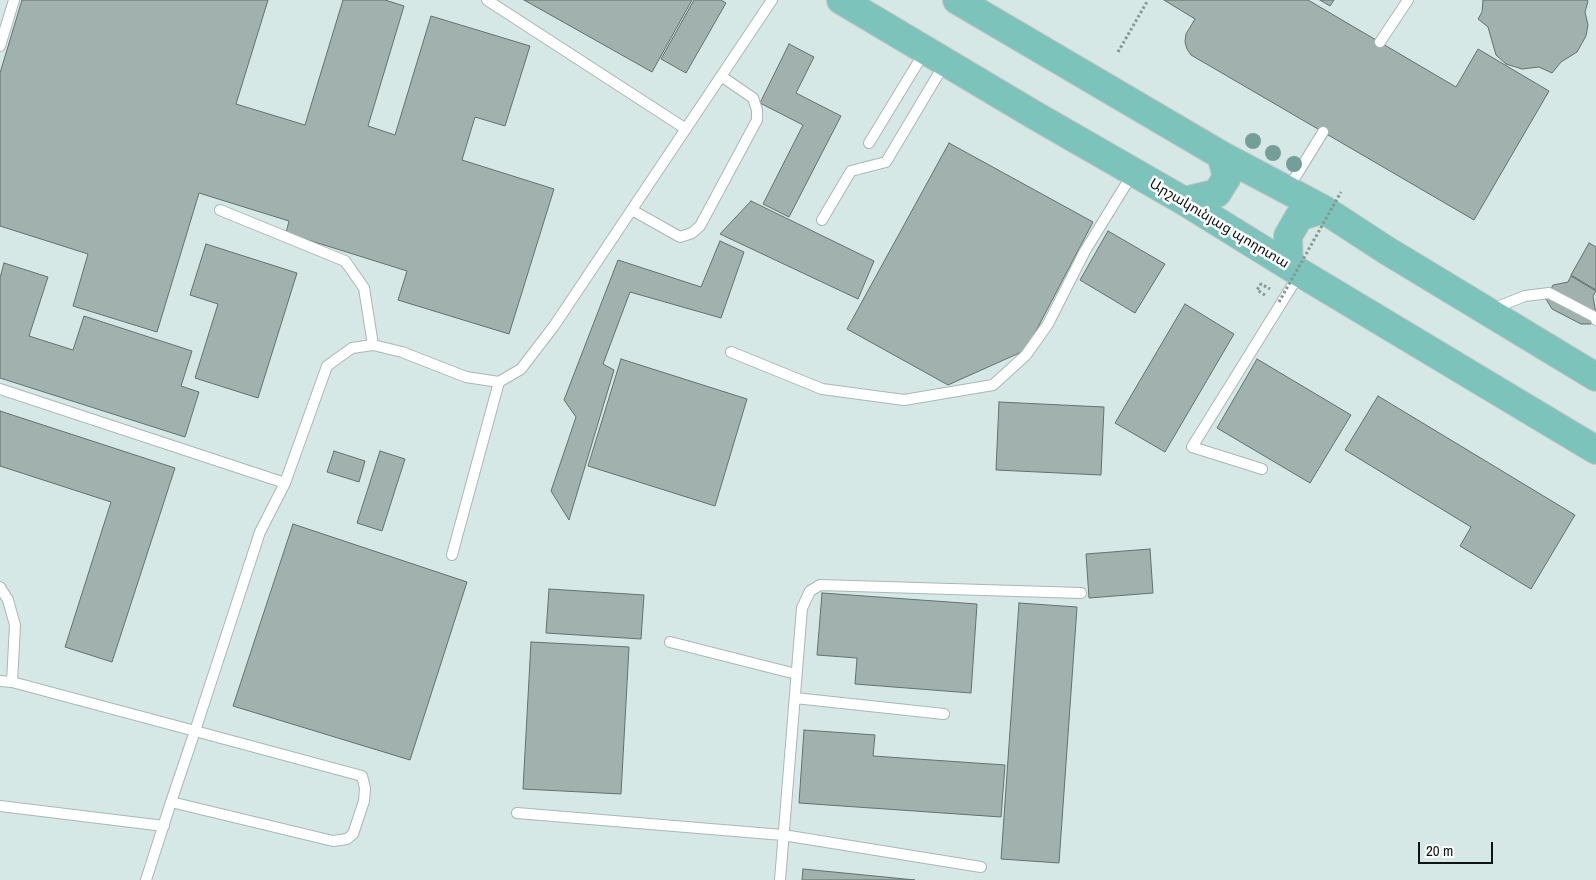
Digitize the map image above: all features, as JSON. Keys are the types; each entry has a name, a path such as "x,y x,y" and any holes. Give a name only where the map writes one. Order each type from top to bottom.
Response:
{"main road":[{"name":"Արշակունյաց պողոտա","path":"841,0 1184,201 1596,450"},
{"path":"957,0 1221,155 1287,190 1332,200 1386,250 1596,377"},
{"path":"1184,201 1217,193 1227,177 1221,155"},
{"path":"1294,269 1288,236 1299,217 1332,200"}],"lane":[{"path":"0,46 2,34 14,0"},
{"path":"487,0 686,129"},
{"path":"146,880 260,532 286,483 327,366 352,348 373,345 402,352 466,377 499,382 521,369 554,326 772,0"},
{"path":"1380,42 1408,0"},
{"path":"869,143 936,56"},
{"path":"822,220 851,171 886,162 936,56"},
{"path":"632,210 680,236 692,233 700,226 757,120 757,110 753,98 721,76"},
{"path":"1287,190 1323,132"},
{"path":"731,352 822,389 904,400 993,384 1026,355 1048,324 1085,251 1134,172"},
{"path":"220,210 345,262 364,288 373,345"},
{"path":"1262,469 1192,447 1294,269"},
{"path":"1486,312 1525,296 1549,293 1594,317 1596,320"},
{"path":"452,555 499,382"},
{"path":"0,389 286,483"},
{"path":"780,880 802,608 810,591 820,585 1081,592"},
{"path":"0,588 8,600 14,625 12,682"},
{"path":"670,642 796,674"},
{"path":"0,681 12,682 195,730 362,776 366,788 364,801 353,834 347,838 333,841 171,802"},
{"path":"795,698 944,714"},
{"path":"0,806 164,826"},
{"path":"517,813 783,834 981,867"}],"path":[{"path":"1118,52 1148,0"},
{"path":"1279,302 1332,200"}],"building":[{"path":"22,0 268,0 236,104 305,125 343,0 385,0 404,6 368,126 395,135 431,16 530,46 505,126 475,117 462,160 554,189 509,334 398,300 407,271 286,233 289,221 199,193 157,332 73,306 88,254 0,226 0,73"},
{"path":"524,0 692,0 652,72"},
{"path":"694,0 721,0 726,3 686,73 661,59"},
{"path":"1164,0 1308,0 1456,87 1478,49 1549,91 1474,220 1191,55 1185,42 1186,34 1195,19"},
{"path":"1320,0 1334,0 1330,6"},
{"path":"1483,0 1587,0 1585,12 1588,25 1586,36 1577,52 1561,62 1552,73 1539,67 1522,69 1506,64 1496,55 1488,27 1478,19 1482,12"},
{"path":"789,44 814,57 796,93 841,116 789,217 763,204 803,125 760,103"},
{"path":"949,143 1093,222 1026,350 948,385 847,329"},
{"path":"751,201 874,261 858,299 720,234"},
{"path":"1108,231 1165,264 1135,313 1080,280"},
{"path":"720,241 744,252 721,318 630,292 603,364 614,370 569,520 551,491 576,417 564,400 618,260 701,287"},
{"path":"1589,243 1596,247 1596,290 1571,275"},
{"path":"206,244 297,273 258,398 195,378 218,304 190,295"},
{"path":"4,263 48,277 29,336 73,350 84,316 192,351 181,386 199,392 185,437 0,378 0,278"},
{"path":"1571,276 1596,291 1593,296 1596,314 1591,324 1581,324 1552,309 1546,299 1553,285 1568,282"},
{"path":"1185,304 1234,334 1165,452 1115,423"},
{"path":"621,359 747,399 715,506 588,466"},
{"path":"1257,359 1351,415 1310,483 1217,428"},
{"path":"1378,396 1575,515 1531,589 1460,546 1471,527 1345,450"},
{"path":"999,402 1104,407 1101,475 996,470"},
{"path":"0,411 175,468 112,662 65,647 111,502 0,466"},
{"path":"334,451 365,461 359,482 327,472"},
{"path":"380,451 405,459 382,531 357,523"},
{"path":"293,524 467,582 410,760 233,706"},
{"path":"1150,549 1153,593 1089,598 1086,554"},
{"path":"549,589 644,595 641,639 546,633"},
{"path":"822,593 977,604 971,693 855,684 857,658 817,655"},
{"path":"1019,603 1077,607 1059,863 1001,859"},
{"path":"531,642 629,647 621,794 523,789"},
{"path":"804,730 875,735 873,756 1005,765 1001,817 799,803"},
{"path":"803,869 915,880 802,880"}]}
